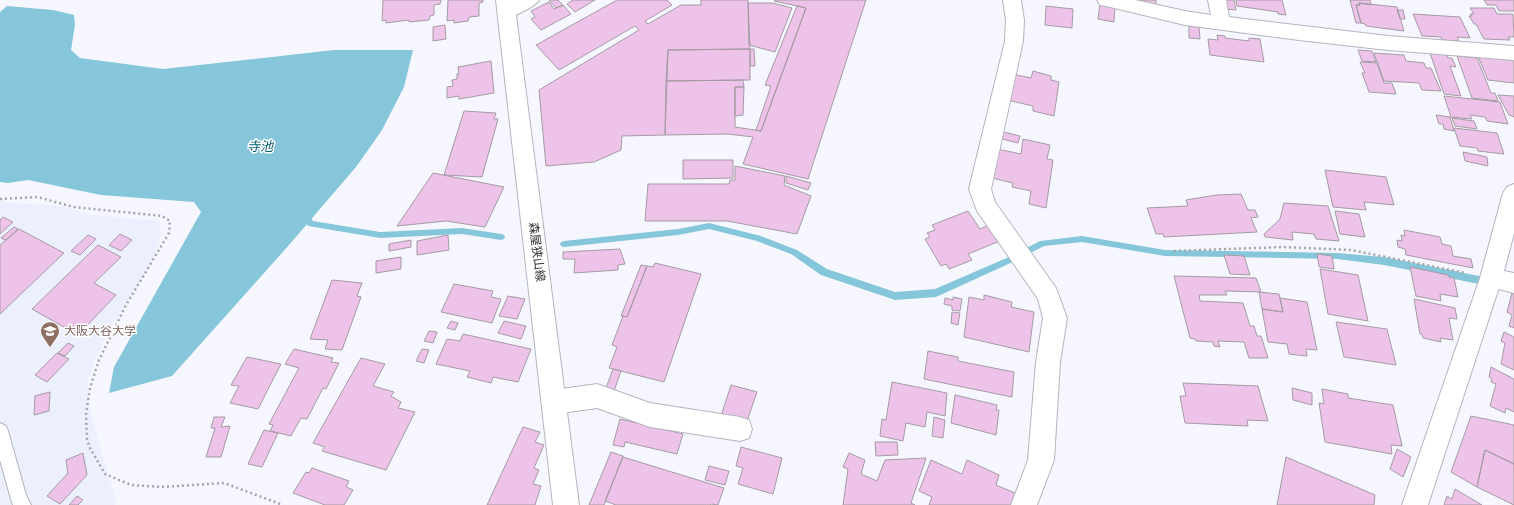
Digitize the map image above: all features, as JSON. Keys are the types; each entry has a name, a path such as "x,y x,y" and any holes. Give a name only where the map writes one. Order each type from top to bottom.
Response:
{"street":[{"path":"506,5 530,0"},
{"path":"1012,0 1015,20 1014,41 980,189 985,204 1048,295 1054,318 1048,362 1041,460 1024,505"},
{"path":"1106,0 1185,18 1388,44 1514,53"},
{"path":"1217,0 1221,22"},
{"name":"森屋狭山線","path":"506,5 566,505"},
{"path":"1415,505 1490,278 1514,193"},
{"path":"1490,278 1514,283"},
{"path":"554,402 597,396 650,415 740,429"}],"lane":[{"path":"0,431 2,432 19,499 23,505"}],"path":[{"path":"0,199 37,197 74,208 162,216 170,221 169,233 104,345 91,384 86,415 88,440 105,474 131,485 162,487 224,483 283,505"},
{"path":"1174,251 1283,247 1350,250 1490,278"}],"shaded area":[{"name":"大阪大谷大学","path":"0,202 61,206 93,215 160,221 161,235 151,265 108,332 93,365 88,381 90,413 116,499 115,505 0,505"}],"water":[{"name":"寺池","path":"7,6 53,10 74,15 75,24 71,50 80,58 163,69 334,50 413,50 404,87 382,130 356,167 289,245 172,376 109,393 114,367 201,212 194,202 101,195 28,180 8,183 0,182 0,12"}],"building":[{"path":"383,0 441,0 440,4 434,5 434,15 430,16 429,20 409,22 409,20 386,23 386,20 382,21"},
{"path":"448,0 483,0 483,2 479,3 479,16 469,17 468,21 454,23 454,20 447,21"},
{"path":"549,0 558,0 563,5 556,8"},
{"path":"573,0 595,0 575,12 567,4"},
{"path":"617,0 667,0 672,5 645,21 648,24 681,5 701,5 701,0 748,0 750,49 668,50 665,135 622,136 621,150 594,162 546,166 539,90 639,30 635,26 559,70 536,45"},
{"path":"866,0 808,179 743,164 753,137 728,134 665,135 666,81 743,80 744,87 735,87 735,127 761,131 806,8 774,1"},
{"path":"1131,0 1156,0 1156,5"},
{"path":"1224,0 1234,0 1236,10 1226,9"},
{"path":"1236,0 1282,0 1286,15 1278,14 1278,12 1237,6"},
{"path":"1350,0 1370,0 1371,5 1359,3 1360,5 1356,5 1361,23 1356,23"},
{"path":"1484,0 1514,0 1514,11 1499,11 1496,5 1487,5"},
{"path":"549,2 554,9 563,5 571,14 541,30 531,19 535,17 531,11"},
{"path":"748,3 773,3 792,8 775,52 749,45"},
{"path":"1359,3 1397,7 1404,31 1366,26 1365,24 1361,23 1356,5 1360,5"},
{"path":"1100,4 1115,6 1114,22 1098,19"},
{"path":"797,6 806,8 761,131 756,130 771,86 765,85"},
{"path":"1046,6 1073,9 1072,28 1045,25"},
{"path":"1470,8 1494,8 1497,14 1513,14 1514,37 1508,37 1510,40 1484,39 1476,24 1474,24 1469,16 1472,16 1470,14 1474,14"},
{"path":"1397,10 1403,10 1405,19 1400,19"},
{"path":"1413,14 1460,17 1470,38 1457,37 1459,41 1442,40 1441,37 1422,36"},
{"path":"445,25 446,39 433,41 433,27"},
{"path":"1189,26 1199,27 1200,39 1189,38"},
{"path":"1217,35 1225,36 1225,38 1249,41 1249,38 1260,39 1264,62 1210,55 1208,39 1218,40"},
{"path":"750,49 754,49 755,66 750,66"},
{"path":"750,49 750,80 666,81 668,50"},
{"path":"1358,50 1372,51 1376,62 1362,61"},
{"path":"1374,53 1404,55 1406,61 1424,63 1426,68 1431,68 1441,91 1422,90 1419,83 1384,81"},
{"path":"1430,53 1447,55 1448,58 1452,58 1456,67 1450,66 1461,96 1444,94"},
{"path":"1457,56 1477,58 1491,93 1495,93 1498,101 1472,98"},
{"path":"1478,56 1514,59 1514,83 1488,80"},
{"path":"491,61 494,93 459,99 459,96 447,98 447,87 453,86 452,80 457,79 457,74 459,74 458,67"},
{"path":"1360,62 1377,63 1384,83 1392,83 1396,94 1369,92 1362,73 1365,73"},
{"path":"1033,71 1051,76 1051,80 1059,82 1054,116 1033,111 1033,106 1007,100 1012,74 1031,78"},
{"path":"735,87 744,87 743,115 735,116"},
{"path":"1498,95 1514,96 1514,117 1509,115"},
{"path":"1444,96 1500,102 1508,124 1487,121 1485,117 1470,115 1472,119 1451,117"},
{"path":"464,111 496,113 494,119 498,119 482,177 444,175"},
{"path":"1436,115 1450,117 1454,131 1444,129 1443,124 1439,124"},
{"path":"1452,118 1474,121 1477,129 1455,126"},
{"path":"1454,128 1497,133 1504,154 1478,151 1477,148 1460,146"},
{"path":"999,131 1020,136 1018,143 998,138"},
{"path":"1023,139 1050,145 1047,159 1053,160 1046,208 1029,204 1031,191 1012,187 1013,183 992,178 997,149 1021,154"},
{"path":"1463,152 1487,157 1488,166 1465,161"},
{"path":"683,160 733,160 733,178 683,179"},
{"path":"735,166 785,176 784,185 811,196 797,234 727,221 645,221 648,184 729,184 730,180 735,180"},
{"path":"1325,170 1386,177 1394,205 1364,202 1366,210 1333,207"},
{"path":"433,173 504,187 485,227 446,221 397,226"},
{"path":"786,176 811,183 808,190 786,183"},
{"path":"1241,194 1248,210 1255,210 1258,217 1251,218 1257,232 1164,237 1163,234 1156,234 1147,208 1188,206 1186,200 1216,195"},
{"path":"1284,203 1328,206 1339,241 1316,239 1314,234 1292,232 1293,240 1265,237 1264,234 1280,219"},
{"path":"968,211 980,229 989,225 1000,241 968,254 972,260 949,269 946,264 941,266 925,239 930,237 927,233 935,230 932,225"},
{"path":"1335,211 1359,214 1365,237 1340,234"},
{"path":"3,217 13,222 0,234 0,220"},
{"path":"14,227 18,229 6,240 1,238"},
{"path":"19,229 64,253 0,314 0,245"},
{"path":"1404,230 1440,237 1442,244 1451,246 1453,256 1471,259 1473,268 1406,255 1405,249 1398,247 1397,240 1402,241 1401,235 1405,236"},
{"path":"120,234 132,240 121,251 109,245"},
{"path":"88,235 96,239 80,255 71,251"},
{"path":"448,235 449,250 417,255 417,241"},
{"path":"411,240 411,247 389,251 389,244"},
{"path":"98,245 121,257 94,283 116,295 78,335 32,309"},
{"path":"620,249 625,264 618,265 618,270 574,273 575,259 563,259 563,252"},
{"path":"1317,254 1332,256 1334,269 1319,267"},
{"path":"1224,255 1244,256 1250,275 1230,274"},
{"path":"401,257 401,269 376,273 376,261"},
{"path":"655,263 701,274 664,382 609,368 617,347 612,345 623,316 627,317 647,266 653,267"},
{"path":"641,265 647,266 627,317 621,316"},
{"path":"1410,267 1448,275 1449,277 1454,278 1458,297 1440,294 1441,301 1416,296"},
{"path":"1320,269 1358,275 1368,321 1328,314"},
{"path":"1174,276 1256,278 1261,292 1225,291 1227,295 1199,295 1200,301 1243,303 1250,326 1254,326 1257,336 1261,336 1268,358 1249,358 1244,342 1218,341 1220,347 1214,346 1213,342 1196,341 1195,339 1190,338"},
{"path":"332,280 362,283 357,296 361,297 342,350 325,349 328,340 310,339"},
{"path":"454,284 493,291 491,297 501,299 492,323 441,312"},
{"path":"1259,292 1279,294 1283,312 1262,309"},
{"path":"1512,293 1514,294 1514,328 1509,326 1512,315 1507,312"},
{"path":"984,295 1012,302 1011,307 1034,312 1029,352 964,337 969,297 984,300"},
{"path":"508,296 525,299 517,319 499,316"},
{"path":"953,297 962,299 960,311 952,310 952,306 944,304 945,298 953,300"},
{"path":"1280,298 1307,302 1317,350 1306,349 1307,356 1289,354 1287,344 1268,342 1262,309 1283,312"},
{"path":"1414,299 1455,308 1457,319 1449,318 1453,340 1440,338 1441,342 1423,338 1422,334 1420,334"},
{"path":"952,312 960,313 958,325 951,323"},
{"path":"451,321 458,323 455,330 447,328"},
{"path":"504,321 526,326 521,339 498,333"},
{"path":"1336,322 1387,329 1396,365 1344,357"},
{"path":"429,331 437,332 433,343 424,341"},
{"path":"1504,332 1514,337 1514,370 1501,364 1505,343 1501,341"},
{"path":"463,334 531,349 518,382 493,377 491,383 467,377 470,371 436,364 447,339 460,341"},
{"path":"68,343 74,346 65,356 58,353"},
{"path":"294,349 333,358 331,362 339,363 326,389 323,388 307,419 301,418 291,436 270,431 273,425 269,424 299,368 285,364"},
{"path":"422,349 429,350 424,363 416,361"},
{"path":"928,351 958,357 958,361 1014,372 1012,397 924,379"},
{"path":"57,353 69,359 47,382 35,375"},
{"path":"247,357 281,364 258,409 230,403 239,386 231,385"},
{"path":"361,358 385,364 373,386 394,392 391,396 401,402 398,408 415,412 386,470 322,451 325,447 313,443"},
{"path":"1491,367 1514,379 1514,412 1506,408 1505,413 1490,406 1496,384 1491,382 1492,379 1489,377"},
{"path":"613,369 621,371 614,391 606,388"},
{"path":"892,382 947,393 945,416 927,412 925,427 906,423 903,441 880,436 882,419 886,420"},
{"path":"1183,383 1258,386 1268,421 1247,420 1248,426 1185,423 1180,396 1186,396"},
{"path":"731,385 757,392 746,424 721,416"},
{"path":"1292,388 1312,393 1312,405 1293,400"},
{"path":"1322,389 1348,394 1348,398 1393,405 1402,446 1391,445 1392,454 1325,442 1319,403 1324,404"},
{"path":"50,392 49,411 34,415 35,396"},
{"path":"955,395 997,405 996,410 999,410 996,435 951,423"},
{"path":"1471,416 1514,425 1514,464 1485,450 1477,487 1451,472"},
{"path":"214,417 225,417 221,427 230,426 221,457 206,457 215,428 211,428"},
{"path":"934,417 945,420 943,438 932,436"},
{"path":"620,419 683,434 677,454 625,442 624,447 613,445"},
{"path":"523,427 540,432 535,442 544,445 534,468 539,470 533,484 541,486 535,505 487,505"},
{"path":"264,430 278,433 262,467 248,464"},
{"path":"875,442 897,442 898,455 876,456"},
{"path":"741,447 782,458 773,494 738,484 743,468 736,466"},
{"path":"1397,449 1411,457 1403,477 1390,469"},
{"path":"1485,450 1514,464 1514,505 1477,487"},
{"path":"611,452 623,456 604,505 589,505"},
{"path":"83,453 87,475 60,504 47,496 68,473 66,460"},
{"path":"849,453 865,460 861,474 877,481 885,460 926,458 911,503 915,505 843,505 848,469 843,467"},
{"path":"623,457 724,488 718,505 616,505 605,501"},
{"path":"1286,457 1375,495 1374,505 1277,505"},
{"path":"931,460 962,474 967,460 999,475 996,485 1015,493 1011,505 929,505 932,497 919,491"},
{"path":"709,466 729,471 725,485 705,480"},
{"path":"312,468 349,481 346,487 353,490 344,505 325,505 293,493 306,472 309,473"},
{"path":"1455,489 1482,505 1444,505 1447,496 1452,499"},
{"path":"77,496 83,500 78,505 69,505"}],"waterway":[{"path":"303,213 311,224 380,235 462,231 501,237"},
{"path":"564,244 678,232 709,226 758,238 794,252 824,272 895,296 936,293 1012,259 1043,243 1082,239 1165,253 1337,256 1384,261 1489,282"}],"place":[{"name":"大阪大谷大学","path":"50,348"}]}
